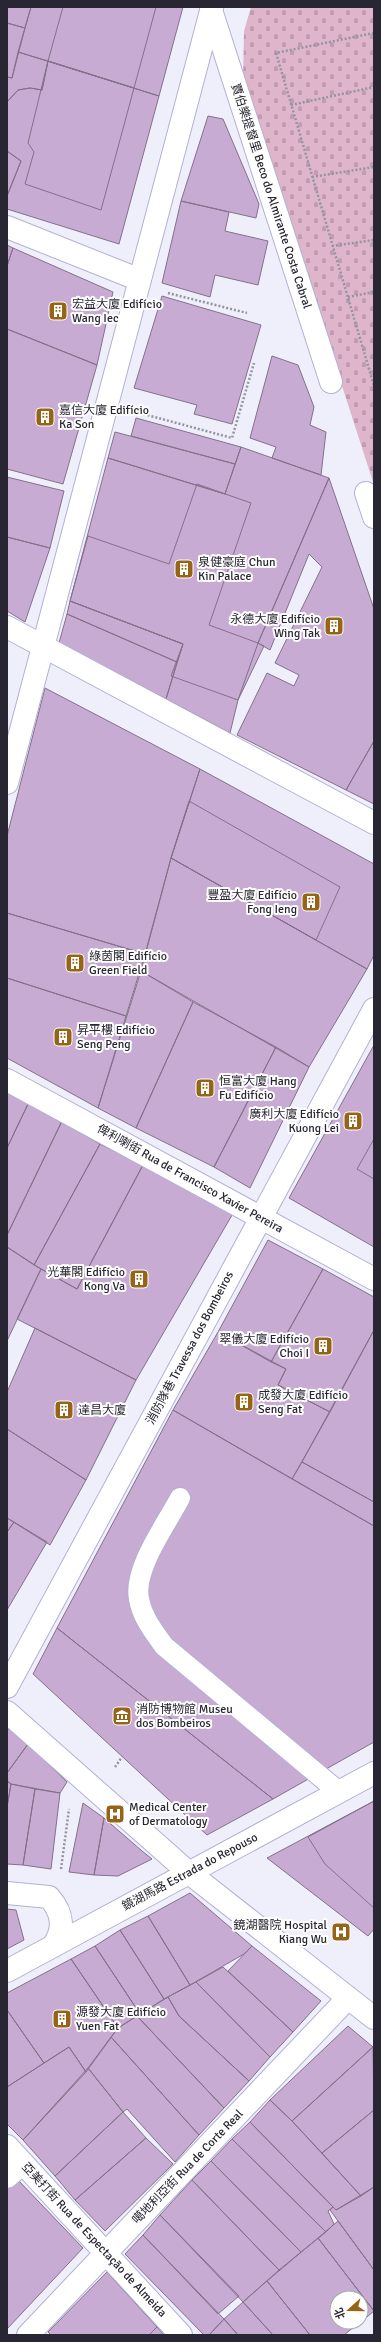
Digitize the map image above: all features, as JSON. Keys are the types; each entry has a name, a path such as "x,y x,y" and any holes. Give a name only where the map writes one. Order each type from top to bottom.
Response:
{"street":[{"path":"7,783 212,8"},
{"name":"賈伯樂提督里 Beco do Almirante Costa Cabral","path":"212,8 331,382"},
{"path":"7,227 139,283"},
{"path":"366,493 374,517"},
{"path":"7,627 374,823"},
{"name":"消防隊巷 Travessa dos Bombeiros","path":"7,1687 374,1009"},
{"name":"俾利喇街 Rua de Francisco Xavier Pereira","path":"7,1080 374,1279"},
{"path":"7,1712 188,1872 374,2018"},
{"name":"鏡湖馬路 Estrada do Repouso","path":"7,1971 374,1773"},
{"path":"7,1893 49,1897 61,1915 62,1926 59,1937 53,1946"},
{"name":"噶地利亞街 Rua de Corte Real","path":"28,2335 348,1998"},
{"name":"亞美打街 Rua de Espectação de Almeida","path":"7,2146 15,2170 106,2254 181,2335"}],"lane":[{"path":"180,1498 145,1563 138,1580 139,1599 148,1624 164,1646 339,1792"}],"path":[{"path":"374,33 276,53 374,386"},
{"path":"291,105 374,87"},
{"path":"312,177 374,167"},
{"path":"332,246 374,240"},
{"path":"139,283 247,313"},
{"path":"348,297 374,292"},
{"path":"107,404 232,438 254,363"},
{"path":"56,1906 74,1772"}],"green space":[{"path":"251,7 374,7 374,485 243,79 244,31"}],"building":[{"path":"7,7 31,7 25,28 7,23"},
{"path":"31,7 183,7 159,96 18,52"},
{"path":"63,7 156,7 134,88 48,61"},
{"path":"7,23 25,28 12,78 7,77"},
{"path":"18,52 48,61 42,90 30,88 18,90 7,102 7,77 12,78"},
{"path":"48,61 159,96 119,244 7,209 7,196 21,161 7,151 7,102 18,90 30,88 42,90"},
{"path":"48,61 134,88 101,210 25,184 34,152 28,143"},
{"path":"208,116 223,119 259,204 256,218 181,201"},
{"path":"7,151 21,161 7,196"},
{"path":"181,201 229,212 225,231 268,241 258,285 215,275 210,297 162,283"},
{"path":"7,245 13,248 7,266"},
{"name":"宏益大廈 Edifício Wang Iec","path":"13,248 113,292 97,365 7,329 7,266"},
{"path":"162,296 261,325 232,424 194,414 197,405 134,388"},
{"name":"嘉信大廈 Edifício Ka Son","path":"7,329 97,365 63,484 7,469"},
{"path":"272,356 298,365 314,407 310,425 326,432 321,475 272,458 276,447 250,438"},
{"path":"136,418 241,447 235,464 131,436"},
{"path":"115,432 235,464 225,494 108,458"},
{"name":"泉健豪庭 Chun Kin Palace","path":"241,447 329,478 258,643 264,646 238,700 230,733 166,699 183,644 70,601 108,458 225,494"},
{"path":"7,477 64,491 50,548 7,537"},
{"name":"永德大廈 Edifício Wing Tak","path":"329,478 374,609 374,741 346,790 237,735 267,673 294,686 299,675 275,663 322,567 309,554 270,650 258,643"},
{"path":"197,484 251,503 209,625 258,643 238,700 171,676 183,644 70,601 88,536 169,564"},
{"path":"7,537 50,548 25,622 7,611"},
{"path":"70,601 183,644 177,662 67,614"},
{"path":"67,614 177,662 166,699 59,643"},
{"path":"45,688 200,769 171,858 145,954 7,913 7,836"},
{"path":"374,741 374,804 346,790"},
{"name":"豐盈大廈 Edifício Fong Ieng","path":"200,769 374,864 374,955 367,969 171,858"},
{"path":"189,801 340,887 316,940 171,858"},
{"path":"171,858 367,969 309,1067 141,971"},
{"name":"綠茵閣 Edifício Green Field","path":"7,913 145,954 126,1016 7,978"},
{"path":"141,971 193,1002 136,1128 98,1108"},
{"name":"昇平樓 Edifício Seng Peng","path":"7,978 126,1016 98,1108 7,1058"},
{"name":"恒富大廈 Hang Fu Edifício","path":"193,1002 276,1047 214,1167 136,1128"},
{"name":"廣利大廈 Edifício Kuong Lei","path":"374,1045 374,1247 289,1198"},
{"path":"276,1047 309,1067 250,1188 214,1167"},
{"path":"7,1092 28,1104 7,1148"},
{"path":"28,1104 62,1121 7,1235 7,1148"},
{"path":"62,1121 100,1144 34,1265 7,1247 7,1235"},
{"path":"374,1139 374,1179 357,1169"},
{"path":"100,1144 143,1165 77,1289 34,1265"},
{"name":"光華閣 Edifício Kong Va","path":"143,1165 235,1210 136,1380 17,1319 41,1269 77,1289"},
{"path":"268,1240 323,1269 271,1362 218,1332"},
{"path":"7,1247 41,1269 7,1341"},
{"name":"翠儀大廈 Edifício Choi I","path":"323,1269 374,1297 374,1330 330,1412 278,1385 286,1369 271,1362"},
{"name":"達昌大廈","path":"35,1328 136,1380 86,1480 7,1429 7,1392"},
{"path":"374,1330 374,1502 302,1462"},
{"name":"成發大廈 Edifício Seng Fat","path":"218,1332 286,1369 278,1385 330,1412 292,1479 173,1410"},
{"path":"173,1410 374,1526 374,1742 273,1799 57,1628"},
{"path":"7,1429 86,1480 50,1545 7,1518"},
{"path":"302,1462 374,1502 374,1526 292,1479"},
{"path":"7,1518 14,1522 7,1532"},
{"path":"14,1522 47,1542 7,1610 7,1532"},
{"name":"消防博物館 Museu dos Bombeiros","path":"57,1628 273,1799 207,1835 33,1674"},
{"path":"11,1726 28,1744 7,1773 7,1731"},
{"path":"28,1744 67,1782 60,1793 11,1784 7,1781 7,1773"},
{"path":"7,1781 11,1784 7,1807"},
{"path":"11,1784 35,1789 23,1865 7,1864 7,1807"},
{"path":"35,1789 60,1793 51,1869 23,1865"},
{"path":"374,1801 374,1929 368,1936 267,1858"},
{"path":"374,1801 374,1908 325,1864 308,1837"},
{"path":"83,1803 104,1818 94,1875 69,1872"},
{"path":"104,1818 152,1859 118,1876 94,1875"},
{"path":"190,1893 252,1946 244,1954 190,1985 148,1916"},
{"path":"7,1909 16,1910 24,1940 7,1949"},
{"path":"148,1916 190,1985 164,1999 120,1930"},
{"path":"120,1930 164,1999 140,2014 95,1946"},
{"path":"95,1946 140,2014 118,2028 71,1959"},
{"path":"252,1946 321,2001 293,2032 228,1971"},
{"name":"源發大廈 Edifício Yuen Fat","path":"71,1959 118,2028 86,2072 69,2047 44,2063 7,2010 7,1993"},
{"path":"223,1967 293,2032 270,2057 196,1982"},
{"path":"196,1982 270,2057 249,2081 179,2016 168,1997"},
{"path":"168,1997 179,2016 249,2081 224,2108 137,2016"},
{"path":"7,2010 44,2063 7,2087"},
{"path":"137,2016 224,2108 199,2135 111,2037 118,2028"},
{"path":"348,2026 373,2047 292,2121 270,2100"},
{"path":"111,2037 199,2135 175,2162 127,2109 123,2112 88,2068"},
{"path":"69,2047 86,2072 23,2140 7,2124 7,2087"},
{"path":"373,2047 374,2110 322,2153 292,2121"},
{"path":"88,2068 123,2112 55,2176 23,2140"},
{"path":"270,2100 292,2121 361,2196 336,2210 250,2122"},
{"path":"374,2110 374,2187 361,2196 322,2153"},
{"path":"123,2112 146,2138 75,2200 55,2176"},
{"path":"250,2122 333,2207 328,2211 334,2224 326,2232 232,2139"},
{"path":"146,2138 173,2164 105,2231 75,2200"},
{"path":"232,2139 326,2232 301,2252 211,2161"},
{"path":"211,2161 301,2252 279,2270 192,2180"},
{"path":"18,2180 83,2248 7,2329 7,2189"},
{"path":"192,2180 279,2270 243,2302 160,2215"},
{"path":"374,2187 374,2270 330,2210 333,2207 336,2210"},
{"path":"160,2215 239,2296 218,2314 143,2235"},
{"path":"338,2221 374,2270 374,2311 369,2304 369,2290 358,2290 318,2238"},
{"path":"143,2235 224,2319 209,2335 204,2335 125,2254"},
{"path":"318,2238 358,2290 329,2290 329,2330 350,2330 344,2335 310,2335 267,2281"},
{"path":"107,2272 157,2327 149,2335 51,2335 48,2332"},
{"path":"267,2281 310,2335 273,2335 243,2302"},
{"path":"243,2302 273,2335 238,2335 224,2319"},
{"path":"369,2304 374,2311 369,2315"},
{"path":"224,2319 238,2335 209,2335"},
{"path":"157,2327 164,2335 149,2335"}],"place":[{"name":"宏益大廈 Edifício Wang Iec","path":"58,311"},
{"name":"嘉信大廈 Edifício Ka Son","path":"45,417"},
{"name":"泉健豪庭 Chun Kin Palace","path":"184,569"},
{"name":"永德大廈 Edifício Wing Tak","path":"334,626"},
{"name":"豐盈大廈 Edifício Fong Ieng","path":"311,902"},
{"name":"綠茵閣 Edifício Green Field","path":"75,963"},
{"name":"昇平樓 Edifício Seng Peng","path":"63,1037"},
{"name":"恒富大廈 Hang Fu Edifício","path":"205,1088"},
{"name":"廣利大廈 Edifício Kuong Lei","path":"353,1121"},
{"name":"光華閣 Edifício Kong Va","path":"139,1279"},
{"name":"翠儀大廈 Edifício Choi I","path":"323,1346"},
{"name":"成發大廈 Edifício Seng Fat","path":"244,1402"},
{"name":"達昌大廈","path":"64,1410"},
{"name":"消防博物館 Museu dos Bombeiros","path":"122,1716"},
{"name":"Medical Center of Dermatology","path":"115,1814"},
{"name":"鏡湖醫院 Hospital Kiang Wu","path":"341,1932"},
{"name":"源發大廈 Edifício Yuen Fat","path":"62,2019"}]}
